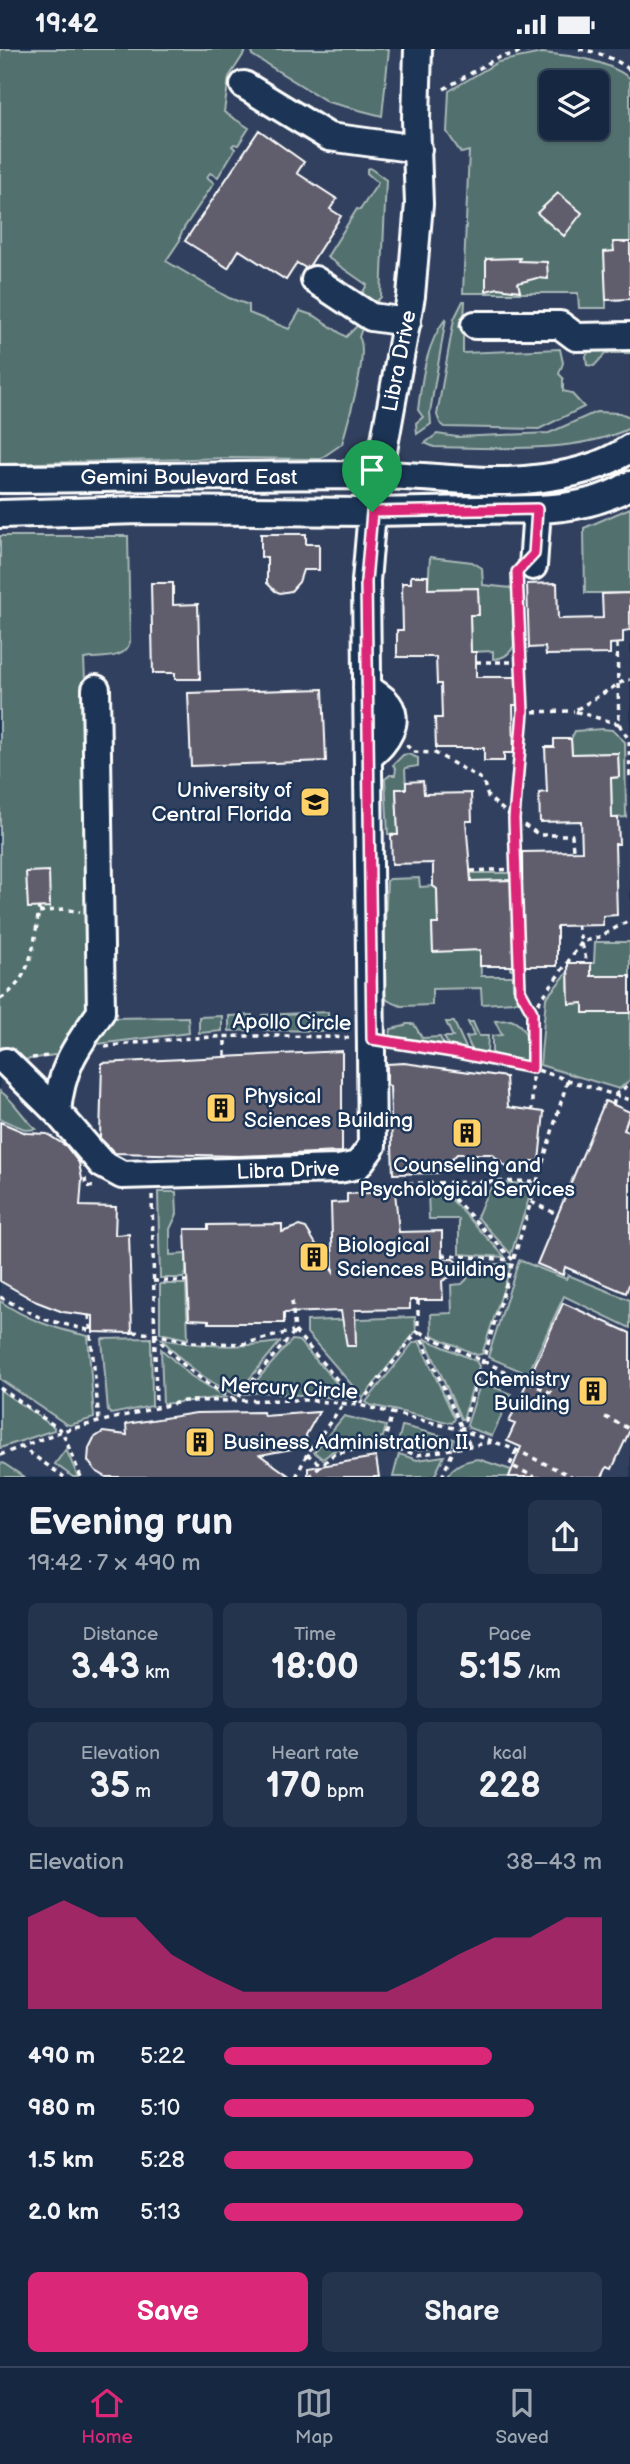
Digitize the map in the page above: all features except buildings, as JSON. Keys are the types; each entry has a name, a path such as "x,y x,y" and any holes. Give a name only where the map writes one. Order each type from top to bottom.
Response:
{"street":[{"name":"Libra Drive","path":"57,1112 102,1164 122,1174 339,1169 358,1165 372,1146 366,581 372,512 411,296 419,204 418,49"},
{"path":"244,85 329,137 418,149"},
{"path":"315,280 371,317 407,322"},
{"path":"475,325 560,325 576,337 630,337"},
{"name":"Gemini Boulevard East","path":"0,479 379,475 523,480 589,468 621,455 630,448"},
{"name":"Gemini Boulevard East","path":"0,514 141,510 372,512 559,508 592,501 630,485"},
{"path":"534,560 537,509"},
{"path":"367,688 384,700 391,709 391,733 382,746 368,757"},
{"path":"57,1112 59,1087 72,1052 101,1012 96,689"},
{"path":"6,1062 57,1112"}],"path":[{"path":"444,89 497,58 535,49"},
{"path":"579,49 611,58 630,70"},
{"path":"532,1110 532,1012 520,990 514,819 523,712 517,572 534,560"},
{"path":"617,644 619,724 629,740 630,780"},
{"path":"475,662 521,662"},
{"path":"574,711 625,680 630,680"},
{"path":"523,712 574,711 619,724"},
{"path":"391,733 414,752 435,753 483,780 488,797 514,819 540,835 572,835 573,851"},
{"path":"471,871 516,869"},
{"path":"0,999 10,993 26,974 38,910 63,909 99,913"},
{"path":"532,1012 582,942 599,937 630,920"},
{"path":"577,925 587,963"},
{"name":"Apollo Circle","path":"72,1052 225,1036 281,1034 372,1039 532,1068 630,1100"},
{"path":"225,1036 225,1056"},
{"path":"442,1477 462,1430 568,1079"},
{"path":"613,1105 615,1094 630,1084"},
{"path":"440,1183 513,1260"},
{"path":"152,1188 156,1406"},
{"path":"531,1202 557,1214"},
{"path":"442,1255 513,1260"},
{"path":"153,1281 187,1281"},
{"path":"0,1297 43,1319 91,1330"},
{"path":"418,1300 418,1331 470,1446"},
{"path":"292,1301 295,1331 359,1405 418,1331"},
{"path":"89,1315 99,1420"},
{"path":"154,1333 187,1369 236,1400 295,1331"},
{"path":"132,1332 154,1333 191,1342 243,1344 295,1331"},
{"path":"418,1331 554,1394"},
{"path":"0,1388 62,1431 81,1477"},
{"name":"Mercury Circle","path":"0,1455 99,1420 184,1401 344,1403 462,1430 536,1457 563,1469 573,1477"},
{"path":"296,1477 307,1454 344,1403"},
{"path":"384,1444 392,1412"},
{"path":"604,1417 630,1429"},
{"path":"309,1477 334,1454 384,1444 416,1455 494,1442"},
{"path":"20,1446 65,1477"},
{"path":"516,1450 510,1465 535,1477"},
{"path":"307,1454 322,1466"}],"shaded area":[{"name":"University of Central Florida","path":"0,49 630,49 630,1477 0,1477"}],"green space":[{"path":"0,49 247,49 229,77 224,112 249,128 238,145 232,146 235,149 218,177 210,173 207,177 214,183 166,261 229,298 249,305 249,313 289,329 300,311 315,316 346,337 358,325 362,328 359,337 362,345 360,372 342,444 320,459 228,458 0,464"},
{"path":"253,49 389,49 382,116 328,102 252,55"},
{"path":"542,53 588,59 630,78 630,299 606,300 606,308 579,308 578,293 463,293 469,151 461,153 447,132 449,91 498,62"},
{"path":"370,168 386,180 381,297 374,304 360,297 367,285 327,257 357,209 360,210 378,183 367,173"},
{"path":"463,301 464,320 460,321 459,327 463,328 463,353 560,349 563,363 559,374 563,378 563,391 571,393 584,407 539,429 445,427 440,423 437,415 454,319"},
{"path":"446,318 430,412 431,424 417,434 416,423 423,417 418,410 426,362 439,328"},
{"path":"598,346 630,346 630,353 606,353 594,366 587,365 586,356"},
{"path":"596,412 620,413 630,417 630,428 585,442 534,448 434,447 425,443 437,434 457,437 549,433"},
{"path":"630,508 630,593 585,593 584,528"},
{"path":"0,536 128,536 130,642 123,652 117,655 84,659 101,1012 72,1052 0,1064"},
{"path":"430,557 472,562 482,568 483,585 511,588 514,646 508,654 493,659 493,651 471,652 470,615 479,614 478,588 428,589"},
{"path":"612,730 625,742 626,817 612,818 611,778 619,777 618,753 572,754 571,739 575,731"},
{"path":"403,755 418,758 418,766 405,768 406,789 396,789 398,835 388,834 385,779 395,775 396,769 393,765"},
{"path":"471,873 515,875 517,962 513,969 510,969 509,911 514,911 513,880 471,881"},
{"path":"419,878 420,887 433,886 437,889 438,924 432,924 433,951 480,950 481,976 513,976 513,988 518,990 519,1000 482,1004 481,988 432,989 432,1005 401,1006 387,1000 382,986 387,881"},
{"path":"595,942 630,942 630,976 591,976"},
{"path":"568,972 569,1004 583,1003 584,1013 630,1013 630,1080 619,1089 540,1065 546,998"},
{"path":"328,1012 328,1031 263,1030 262,1015"},
{"path":"252,1015 252,1030 229,1031 229,1016"},
{"path":"222,1016 222,1031 199,1033 199,1017"},
{"path":"188,1017 189,1033 97,1044 108,1018"},
{"path":"511,1020 521,1027 526,1036 529,1060 527,1063 492,1054 492,1036 502,1035 495,1021"},
{"path":"446,1022 454,1022 467,1050 449,1046 444,1037 453,1037"},
{"path":"468,1022 473,1022 479,1036 488,1036 487,1053 472,1050 466,1037 474,1036"},
{"path":"414,1024 422,1038 440,1037 444,1045 390,1036 391,1029"},
{"path":"0,1091 36,1129 27,1130 0,1119"},
{"path":"527,1183 533,1186 511,1254 477,1217 489,1190 493,1187 498,1184"},
{"path":"432,1187 440,1187 505,1257 459,1254 459,1219 429,1219 428,1191"},
{"path":"158,1192 176,1192 177,1214 170,1229 170,1255 186,1254 186,1273 183,1278 160,1278"},
{"path":"519,1260 566,1279 568,1275 630,1300 630,1328 564,1296 528,1374 488,1357"},
{"path":"467,1264 511,1266 482,1354 477,1355 432,1335 431,1314 452,1313 451,1285 462,1284 467,1279"},
{"path":"160,1284 186,1284 188,1339 160,1333"},
{"path":"0,1301 42,1323 88,1336 94,1418 66,1424 0,1379"},
{"path":"415,1317 416,1331 363,1398 307,1333 307,1321"},
{"path":"151,1338 152,1406 111,1414 108,1411 102,1339"},
{"path":"162,1339 221,1346 280,1342 236,1395 196,1371"},
{"path":"425,1339 476,1361 479,1366 463,1419 461,1419"},
{"path":"292,1340 299,1341 351,1399 261,1392 245,1394"},
{"path":"419,1341 455,1419 452,1423 366,1402 413,1343"},
{"path":"161,1349 191,1376 226,1397 163,1404"},
{"path":"481,1382 511,1394 492,1436 467,1425"},
{"path":"0,1390 54,1427 54,1430 0,1448"},
{"path":"344,1416 386,1426 383,1437 333,1451 323,1459 314,1452"},
{"path":"402,1426 454,1439 452,1445 418,1450 398,1443"},
{"path":"66,1449 78,1477 73,1477 55,1464"},
{"path":"399,1454 417,1460 444,1456 434,1477 393,1477"},
{"path":"478,1459 511,1470 509,1477 447,1477 460,1464"},
{"path":"3,1463 24,1477 0,1477 0,1464"}],"place":[{"name":"University of Central Florida","path":"315,802"},
{"name":"Physical Sciences Building","path":"221,1108"},
{"name":"Counseling and Psychological Services","path":"467,1133"},
{"name":"Biological Sciences Building","path":"314,1257"},
{"name":"Chemistry Building","path":"593,1391"},
{"name":"Business Administration II","path":"200,1442"}],"route":[{"path":"537,509 534,554 517,572 523,712 514,819 520,990 532,1012 532,1068 372,1039 366,581 372,512 537,509"}]}
